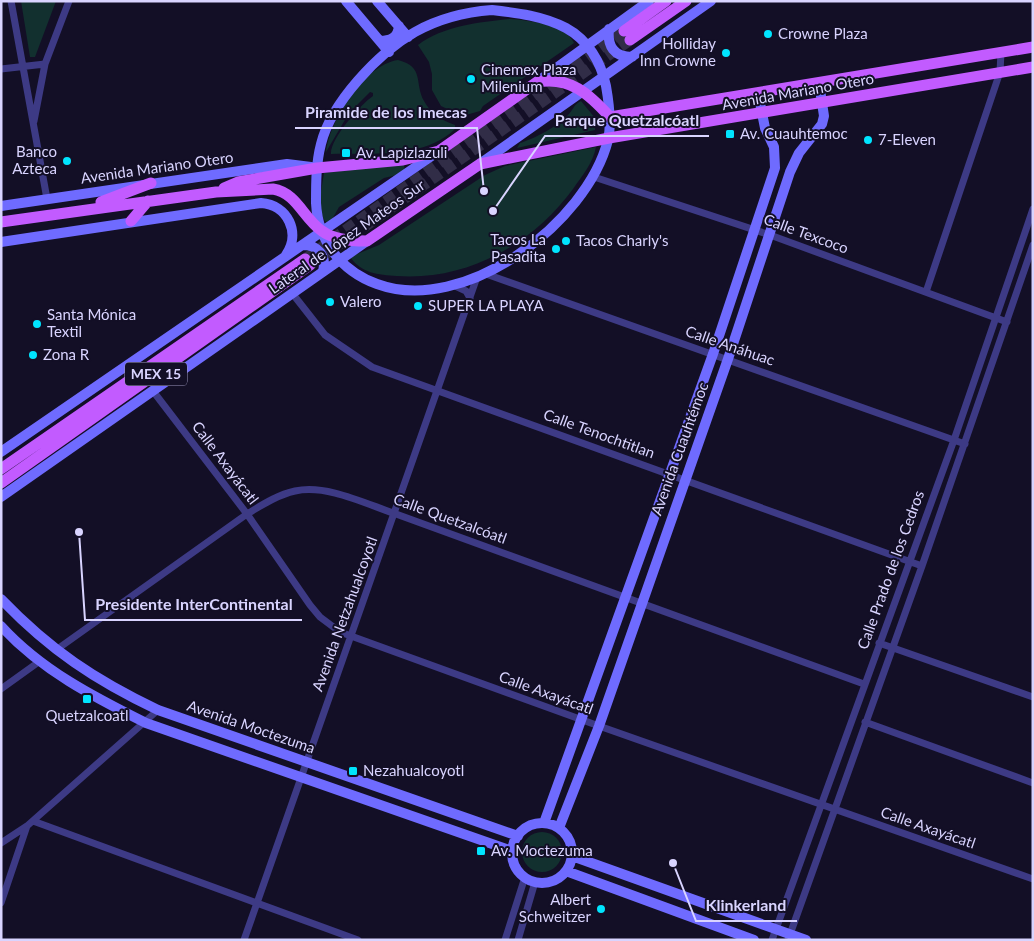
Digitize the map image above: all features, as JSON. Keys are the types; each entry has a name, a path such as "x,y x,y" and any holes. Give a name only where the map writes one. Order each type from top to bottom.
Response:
{"main road":[{"path":"666,1 627,36 686,1"},
{"name":"Avenida Mariano Otero","path":"610,117 1033,47"},
{"name":"Avenida Mariano Otero","path":"480,164 609,138 1033,67"},
{"path":"537,82 562,81 584,90 610,117"},
{"name":"Lateral de López Mateos Sur","path":"439,151 479,121 537,82"},
{"name":"Avenida Mariano Otero","path":"216,192 238,182 317,168 404,160 439,151"},
{"name":"Lateral de López Mateos Sur","path":"366,241 480,164"},
{"path":"83,209 151,183"},
{"name":"Avenida Mariano Otero","path":"1,222 83,209 216,192 262,189 280,190 287,194 320,231"},
{"path":"131,221 148,201"},
{"path":"320,231 341,238 366,241"},
{"name":"MEX 15","path":"1,468 308,262 1,483"}],"street":[{"path":"11,1 21,66 47,199"},
{"path":"33,126 45,64 69,1"},
{"path":"346,1 390,52"},
{"path":"377,1 408,37"},
{"name":"Lateral de López Mateos Sur","path":"537,82 649,1"},
{"name":"Lateral de López Mateos Sur","path":"480,164 711,1"},
{"path":"492,10 539,17 568,29 587,46 597,57 604,76 610,117 609,138 594,177 573,206 547,233 523,252 482,276 452,285 427,289 382,286 351,271 339,260 320,231 317,208 317,168 321,144 335,112 356,82 390,52 408,37 440,21 476,11 492,10"},
{"path":"380,41 392,40 399,26"},
{"path":"609,29 610,45 614,51 625,57 632,57"},
{"path":"926,292 1000,72 1001,52"},
{"path":"1,69 45,64"},
{"name":"Avenida Cuauhtémoc","path":"559,828 599,726 641,602 728,360 794,162 822,124 822,103 819,83"},
{"name":"Avenida Cuauhtémoc","path":"544,823 756,230 776,160 774,147 761,114 758,93"},
{"name":"Lateral de López Mateos Sur","path":"1,452 439,151"},
{"name":"Avenida Mariano Otero","path":"1,206 287,164 317,168"},
{"name":"Calle Texcoco","path":"594,177 756,230 1007,322"},
{"path":"226,207 262,189"},
{"path":"1,242 131,221 264,203 282,211 290,222 293,235 284,258"},
{"name":"Calle Prado de los Cedros","path":"772,940 878,643 954,440 1033,209"},
{"name":"Lateral de López Mateos Sur","path":"1,497 366,241"},
{"path":"303,245 319,250 323,258 323,271"},
{"name":"Calle Prado de los Cedros","path":"789,937 922,566 1033,245"},
{"name":"Avenida Netzahualcoyotl","path":"244,940 396,514 470,298 482,276"},
{"name":"Calle Anáhuac","path":"482,276 713,354 965,444"},
{"path":"452,285 462,288 470,298"},
{"name":"Calle Tenochtitlan","path":"292,293 325,335 372,367 922,566"},
{"name":"Calle Axayácatl","path":"153,391 247,514 310,606 330,626 351,637 1033,879"},
{"name":"Calle Quetzalcóatl","path":"56,650 247,514 272,499 296,491 308,490 332,493 396,514 864,684"},
{"name":"Avenida Moctezuma","path":"1,599 56,650 108,684 158,710 518,836"},
{"name":"Avenida Moctezuma","path":"1,626 40,661 100,700 146,722 512,851"},
{"path":"878,643 1033,697"},
{"path":"1,689 40,661"},
{"path":"1,843 30,824 158,710"},
{"path":"865,722 1033,783"},
{"path":"544,823 559,828 569,840 572,856 566,871 552,881 530,879 514,864 512,851 518,836 532,825 544,823"},
{"path":"1,903 30,824"},
{"path":"30,824 358,940"},
{"path":"572,856 776,929 789,937 806,940"},
{"path":"566,871 754,940"},
{"path":"505,940 530,879"},
{"path":"518,940 530,879"}],"green space":[{"path":"21,1 56,1 35,57 30,57"},
{"path":"510,19 536,22 555,28 570,37 574,43 483,106 480,111 466,115 458,114 441,106 432,90 432,74 429,62 418,45 450,29"},
{"path":"398,60 406,63 415,71 421,94 430,110 441,119 455,125 455,129 442,139 413,150 380,154 331,154 340,131 373,96 373,93 370,92 349,113 326,152 334,125 361,83 385,64"},
{"path":"581,101 595,118 595,130 517,148 520,143 552,128"},
{"path":"596,147 587,169 556,209 538,227 496,255 448,272 423,276 377,274 359,267 350,257 379,245 485,175 505,166"},
{"path":"400,164 404,166 405,170 397,175 384,178 339,207 331,221 326,222 320,205 324,173"},
{"path":"546,832 553,835 559,841 562,852 561,860 553,869 546,872 538,872 531,869 523,860 522,848 525,841 534,833"}],"tunnel":[{"path":"305,259 624,31"},
{"path":"310,265 630,40"}],"place":[{"name":"Crowne Plaza","path":"768,34"},
{"name":"Holliday Inn Crowne","path":"726,53"},
{"name":"Cinemex Plaza Milenium","path":"471,79"},
{"name":"Av. Cuauhtemoc","path":"730,134"},
{"name":"7-Eleven","path":"868,140"},
{"name":"Av. Lapizlazuli","path":"346,153"},
{"name":"Banco Azteca","path":"67,161"},
{"name":"Piramide de los Imecas","path":"484,191"},
{"name":"Parque Quetzalcóatl","path":"493,211"},
{"name":"Tacos Charly's","path":"566,241"},
{"name":"Tacos La Pasadita","path":"556,249"},
{"name":"Valero","path":"330,302"},
{"name":"SUPER LA PLAYA","path":"418,306"},
{"name":"Santa Mónica Textil","path":"37,324"},
{"name":"Zona R","path":"33,355"},
{"name":"Presidente InterContinental","path":"79,532"},
{"name":"Quetzalcoatl","path":"87,699"},
{"name":"Nezahualcoyotl","path":"353,771"},
{"name":"Av. Moctezuma","path":"481,851"},
{"name":"Klinkerland","path":"673,863"},
{"name":"Albert Schweitzer","path":"601,909"}]}
